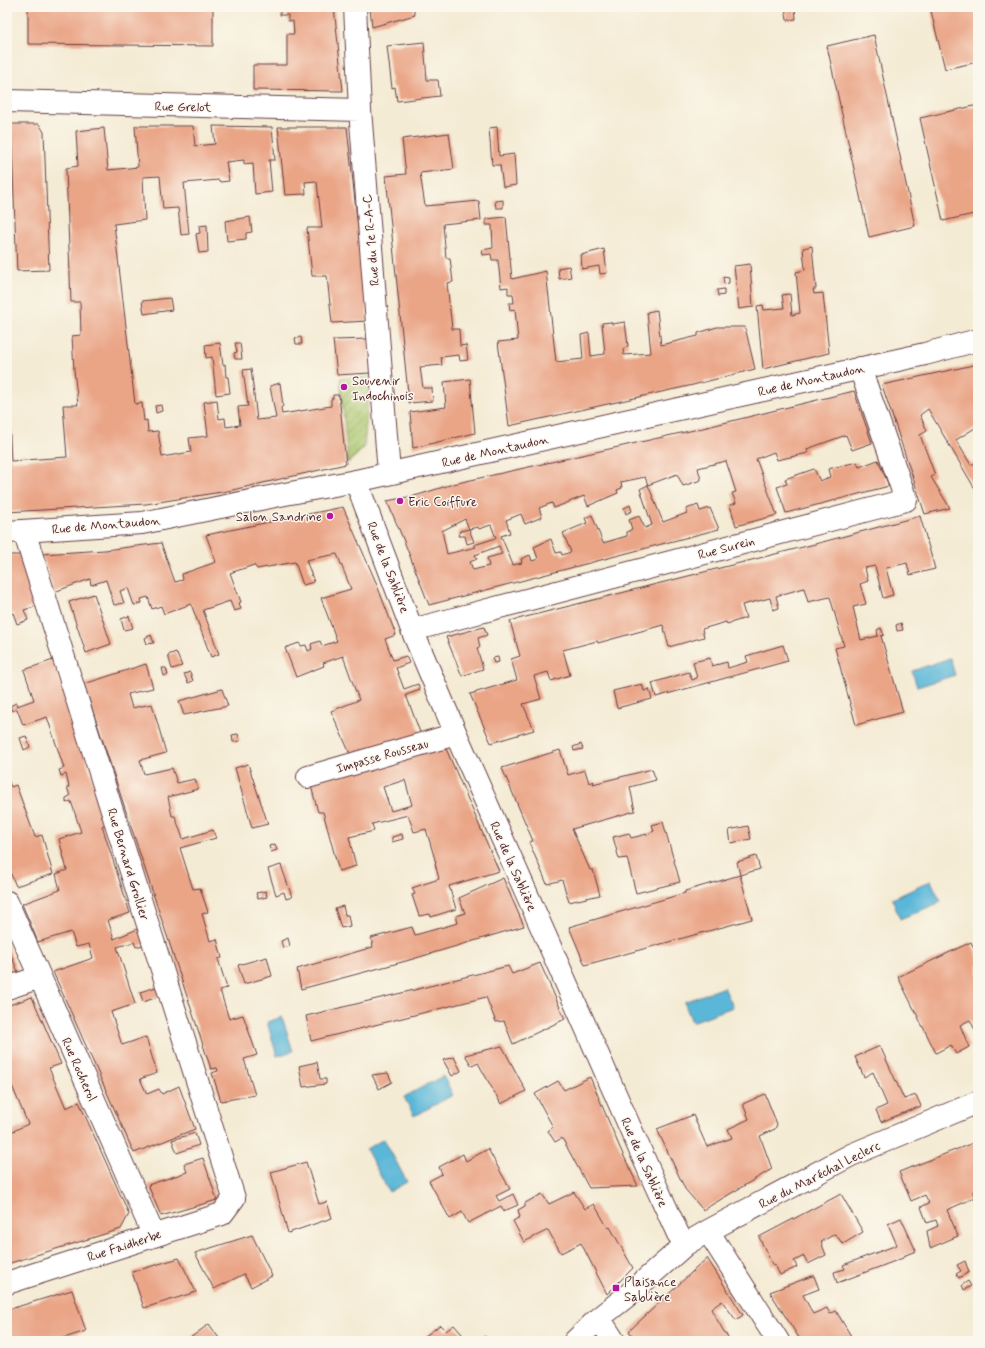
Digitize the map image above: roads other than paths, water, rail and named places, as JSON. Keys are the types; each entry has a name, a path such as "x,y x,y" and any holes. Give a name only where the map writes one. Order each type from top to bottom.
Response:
{"street":[{"name":"Rue du 1e R-A-C","path":"355,7 360,110 390,473"},
{"name":"Rue Grelot","path":"7,101 360,110"},
{"name":"Rue de Montaudon","path":"16,531 142,523 356,481 925,354 978,340"},
{"name":"Rue Surein","path":"412,630 906,500 860,368"},
{"name":"Rue de la Sablière","path":"356,481 412,630 456,734 656,1186 678,1234 686,1244"},
{"name":"Rue Bernard Grollier","path":"16,531 234,1198"},
{"name":"Impasse Rousseau","path":"308,777 456,734"},
{"name":"Rue Rocherol","path":"7,902 154,1236"},
{"path":"7,988 40,977"},
{"name":"Rue du Maréchal Leclerc","path":"575,1341 599,1318 686,1244 851,1155 978,1102"},
{"name":"Rue Faidherbe","path":"7,1283 222,1214 234,1198"},
{"path":"708,1231 778,1341"},
{"path":"599,1318 614,1341"}],"water":[{"path":"950,658 955,675 917,687 912,671"},
{"path":"931,881 941,902 900,919 892,899"},
{"path":"724,987 733,1007 692,1022 684,1002"},
{"path":"282,1017 293,1051 277,1056 267,1022"},
{"path":"443,1076 453,1095 414,1116 404,1097"},
{"path":"384,1139 407,1182 389,1192 366,1149"}],"place":[{"name":"Souvenir Indochinois","path":"344,387"},
{"name":"Eric Coiffure","path":"400,501"},
{"name":"Salon Sandrine","path":"330,516"},
{"name":"Plaisance Sablière","path":"616,1288"}]}
